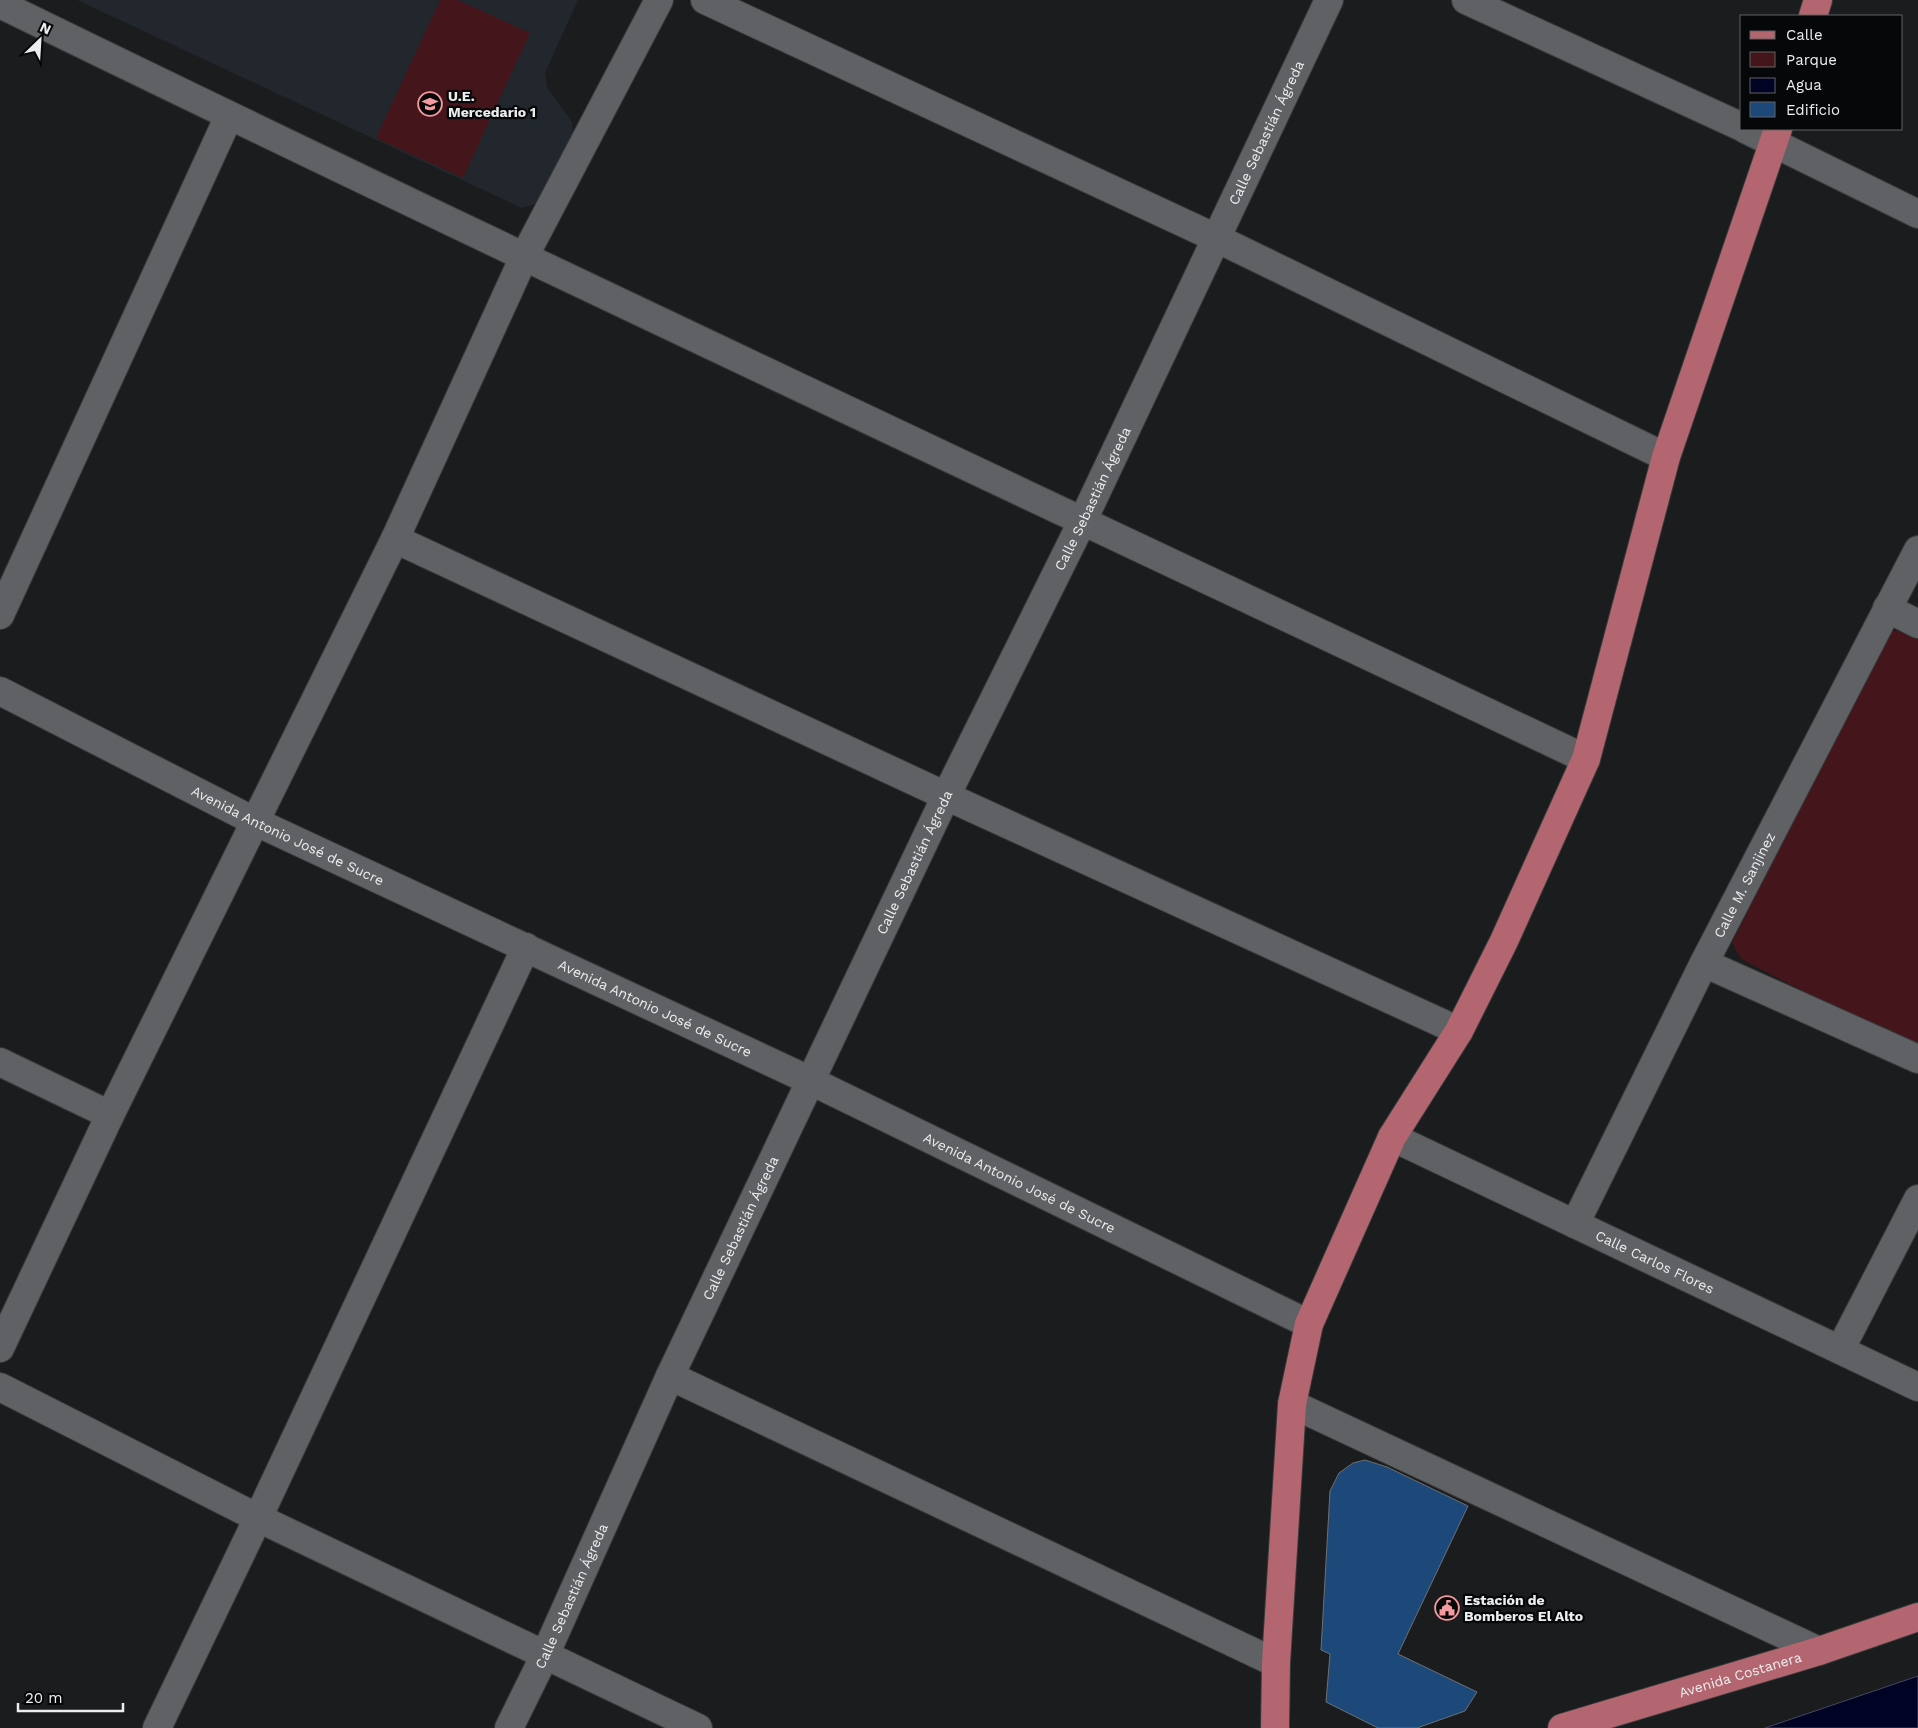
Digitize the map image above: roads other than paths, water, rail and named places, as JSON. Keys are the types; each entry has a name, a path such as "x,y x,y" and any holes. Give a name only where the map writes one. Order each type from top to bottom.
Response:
{"main road":[{"path":"1813,15 1818,0"},
{"path":"1275,1728 1276,1663 1292,1404 1309,1324 1392,1138 1459,1031 1504,941 1586,759 1666,457 1776,136"},
{"name":"Avenida Costanera","path":"1562,1728 1819,1651 1918,1617"}],"street":[{"path":"0,1348 110,1115 395,539 524,257 659,0"},
{"path":"705,0 1216,238 1666,457"},
{"name":"Calle Sebastián Ágreda","path":"509,1728 545,1655 670,1376 946,796 1083,520 1329,0"},
{"path":"1466,0 1740,127"},
{"path":"0,4 524,257 1586,759"},
{"path":"0,615 229,116"},
{"path":"1751,130 1776,136 1918,214"},
{"path":"395,539 946,796 1459,1031"},
{"name":"Calle M. Sanjinez","path":"1576,1224 1704,963 1918,550"},
{"path":"1887,608 1918,624"},
{"name":"Avenida Antonio José de Sucre","path":"0,691 256,822 811,1082 1309,1324"},
{"path":"157,1728 258,1518 526,947"},
{"path":"1704,963 1918,1059"},
{"path":"0,1062 110,1115"},
{"name":"Calle Carlos Flores","path":"1392,1138 1918,1387"},
{"path":"1840,1350 1918,1198"},
{"path":"670,1376 1276,1663"},
{"path":"0,1387 258,1518 698,1728"},
{"path":"1292,1404 1819,1651"}],"water":[{"path":"1918,1676 1918,1728 1765,1728"}],"place":[{"name":"U.E. Mercedario 1","path":"430,104"},
{"name":"Estación de Bomberos El Alto","path":"1447,1608"}]}
